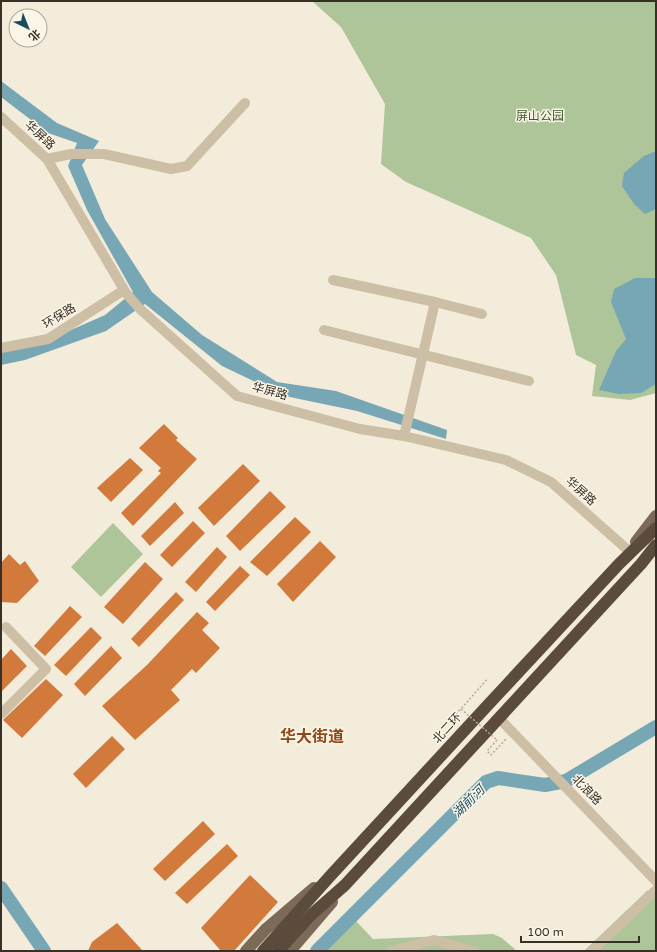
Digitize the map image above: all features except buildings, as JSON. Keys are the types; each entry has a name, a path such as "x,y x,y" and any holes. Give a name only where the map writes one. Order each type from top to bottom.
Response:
{"highway":[{"name":"北二环","path":"278,951 332,874 619,564 656,528"},
{"name":"北二环","path":"262,951 306,912 345,885 641,564 656,545"}],"main road":[{"path":"619,564 656,516"},
{"path":"641,564 656,551"},
{"path":"246,951 266,929 332,874"},
{"path":"290,951 345,885"}],"street":[{"path":"47,159 71,154 104,154 171,170 187,166 245,103"},
{"name":"华屏路","path":"1,117 47,159 125,292 140,309 237,396 360,429 405,432 506,460 551,482 629,551"},
{"path":"333,280 435,302 482,314"},
{"name":"环保路","path":"1,348 48,339 125,292"},
{"path":"405,432 435,302"},
{"path":"324,330 529,381"},
{"path":"1,714 46,669 6,627"},
{"name":"北浪路","path":"499,718 656,881"},
{"path":"592,951 656,890"},
{"path":"392,951 434,940 474,951"}],"path":[{"path":"447,722 461,709 488,678"},
{"path":"461,709 497,740 487,751 491,755 507,737"}],"green space":[{"name":"屏山公园","path":"312,1 656,1 656,393 630,400 592,396 596,365 576,355 556,275 531,238 406,182 381,164 385,104 341,27"},
{"path":"113,523 143,554 101,597 71,567"},
{"path":"648,890 656,898 656,951 584,951"},
{"path":"356,921 373,939 493,934 502,938 517,951 324,951"}],"water":[{"path":"1,81 57,123 99,141 82,165 105,219 152,292 202,335 277,382 336,391 447,430 446,439 357,411 285,396 222,366 145,304 106,331 25,360 1,365 1,352 37,345 105,315 133,292 87,210 68,166 77,143 48,133 1,97"},
{"path":"656,151 656,208 645,214 634,204 622,186 624,173 644,156"},
{"path":"635,278 656,278 656,384 641,393 619,394 599,390 616,351 626,339 611,302 614,289"}],"waterway":[{"name":"湖前河","path":"317,951 486,782 498,778 545,785 566,781 656,727"},
{"path":"1,888 44,951"}],"district":[{"name":"华大街道","path":"312,736"}]}
